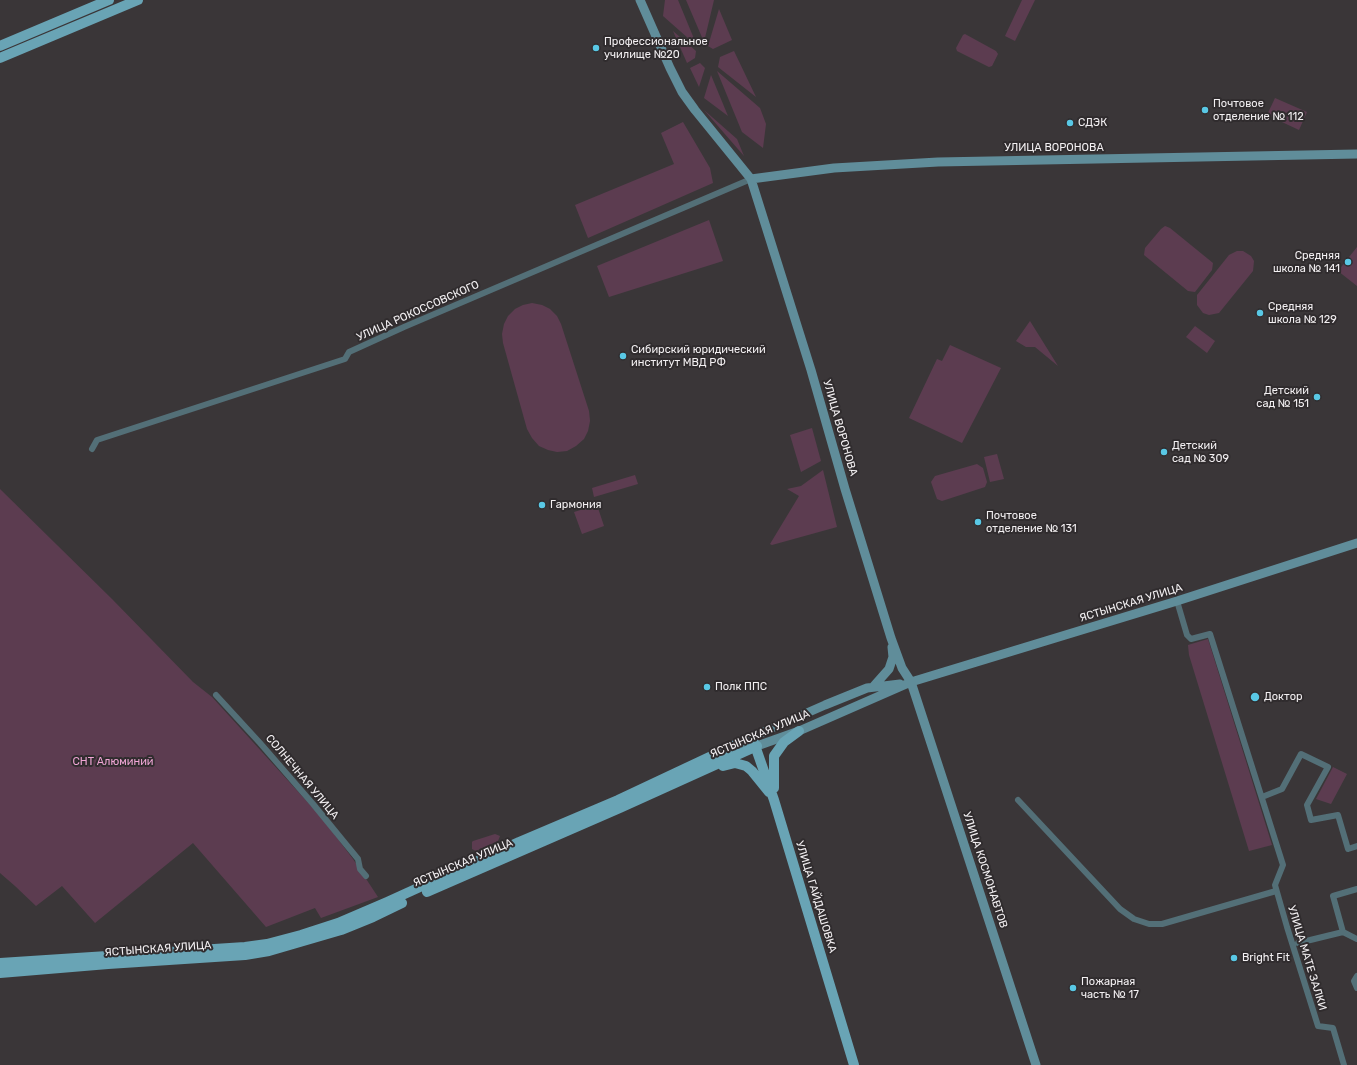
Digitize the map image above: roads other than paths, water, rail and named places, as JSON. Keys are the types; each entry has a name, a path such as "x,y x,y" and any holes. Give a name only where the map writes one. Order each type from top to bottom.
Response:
{"main road":[{"path":"0,46 109,0"},
{"path":"0,58 138,0"},
{"name":"УЛИЦА ВОРОНОВА","path":"640,0 674,77 685,96 751,179 891,638 902,668 911,682"},
{"name":"УЛИЦА ВОРОНОВА","path":"751,179 834,168 938,162 1357,154"},
{"name":"ЯСТЫНСКАЯ УЛИЦА","path":"0,963 245,947 267,944 301,935 338,923 520,842 755,741 799,731 911,682 1177,601 1357,543"},
{"path":"873,687 889,669 891,664 893,653 891,638"},
{"name":"ЯСТЫНСКАЯ УЛИЦА","path":"0,973 245,955 270,951 306,942 373,917 695,774 825,705 873,687 911,682"},
{"name":"УЛИЦА КОСМОНАВТОВ","path":"911,682 1036,1065"},
{"path":"774,800 774,756 784,742 799,731"},
{"name":"УЛИЦА ГАЙДАШОВКА","path":"755,741 854,1065"},
{"path":"695,774 735,763 746,766 752,771 774,800"}],"street":[{"name":"УЛИЦА РОКОССОВСКОГО","path":"92,449 97,440 345,359 349,352 404,327 751,179"},
{"path":"1018,800 1120,909 1134,919 1149,924 1162,924 1276,891 1275,885 1283,865 1210,634 1191,639 1187,635 1177,601"},
{"name":"СОЛНЕЧНАЯ УЛИЦА","path":"216,695 260,743 358,858 360,869 366,876"},
{"path":"1262,797 1282,789 1302,754 1328,767 1307,805 1311,820 1338,815 1348,849 1357,846"},
{"path":"1343,932 1333,896 1357,889"},
{"name":"УЛИЦА МАТЕ ЗАЛКИ","path":"1276,891 1318,1026 1333,1028 1344,1065"},
{"path":"1298,943 1343,932 1357,940"},
{"path":"1357,976 1354,981 1357,988"}],"place":[{"name":"Профессиональное училище №20","path":"596,48"},
{"name":"Почтовое отделение № 112","path":"1205,110"},
{"name":"СДЭК","path":"1070,123"},
{"name":"Средняя школа № 141","path":"1348,262"},
{"name":"Средняя школа № 129","path":"1260,313"},
{"name":"Сибирский юридический институт МВД РФ","path":"623,356"},
{"name":"Детский сад № 151","path":"1317,397"},
{"name":"Детский сад № 309","path":"1164,452"},
{"name":"Гармония","path":"542,505"},
{"name":"Почтовое отделение № 131","path":"978,522"},
{"name":"Полк ППС","path":"707,687"},
{"name":"Доктор","path":"1255,697"},
{"name":"Bright Fit","path":"1234,958"},
{"name":"Пожарная часть № 17","path":"1073,988"}],"park label":[{"name":"СНТ Алюминий","path":"113,762"}]}
